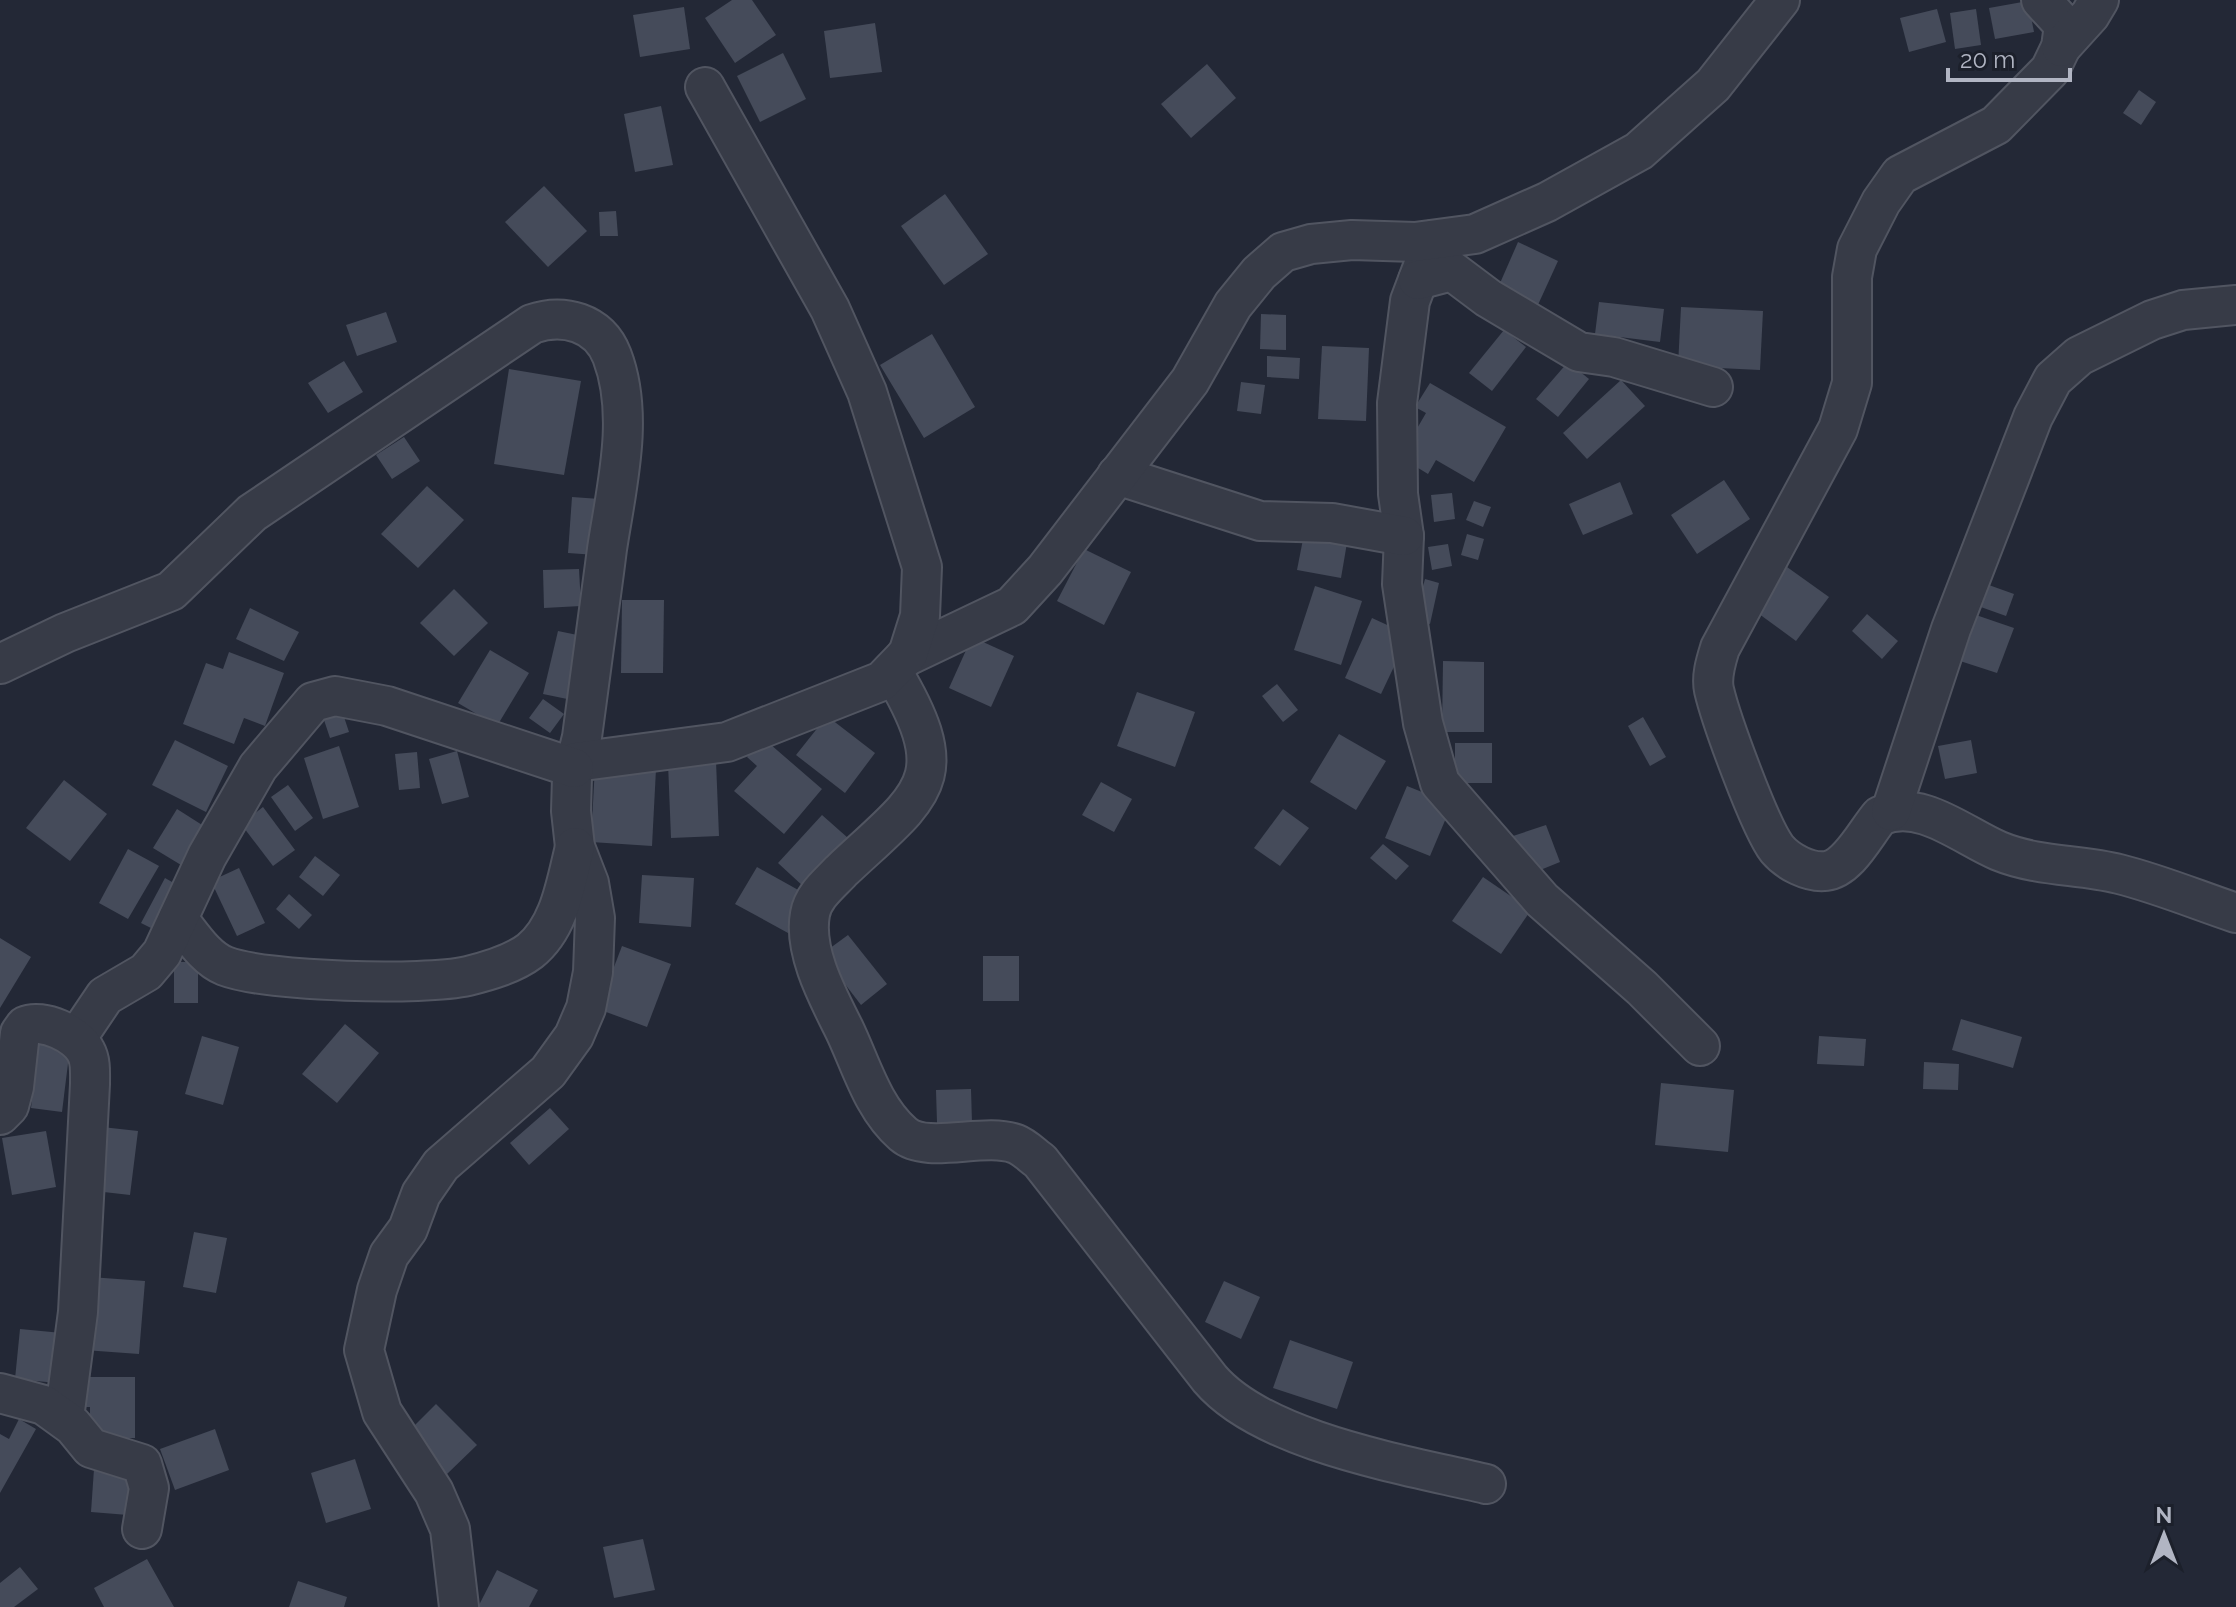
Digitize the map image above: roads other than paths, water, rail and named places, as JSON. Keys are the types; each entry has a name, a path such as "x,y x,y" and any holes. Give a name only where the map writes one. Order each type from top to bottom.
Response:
{"street":[{"path":"898,664 1012,606 1045,570 1190,381 1233,305 1259,273 1283,252 1311,244 1352,240 1433,240 1475,234 1547,202 1639,151 1713,85 1780,0"},
{"path":"2041,0 2064,25 2061,47"},
{"path":"2099,0 2090,15 2061,47 2050,70 1996,125 1900,175 1881,202 1857,249 1852,277 1852,383 1838,429 1720,648 1713,671 1713,688 1759,814 1776,848 1790,860 1812,870 1828,871 1844,862 1880,816 1891,811 1933,818 2030,862 2079,866 2119,874 2236,913"},
{"path":"76,1039 105,996 146,972 162,953 207,856 258,767 313,702 335,696 387,706 575,765 727,742 882,681 898,664 920,616 922,567 867,392 830,309 705,87"},
{"path":"1433,240 1410,301 1397,403 1398,494 1404,536 1402,584 1423,723 1440,783 1542,900 1642,988 1700,1046"},
{"path":"1418,280 1452,271 1488,298 1579,352 1614,357 1713,387"},
{"path":"1891,811 1951,629 1990,537 2033,417 2053,379 2079,356 2152,320 2183,310 2236,305"},
{"path":"0,664 65,633 171,591 252,513 532,324 550,318 567,318 596,332 612,354 618,378 622,438 571,811 575,847 589,883 595,918 593,972 586,1008 574,1036 548,1072 441,1165 421,1194 408,1229 389,1255 364,1350 382,1412 434,1492 450,1529 459,1607"},
{"path":"1117,475 1260,521 1332,523 1404,536"},
{"path":"898,664 924,733 929,761 921,789 897,820 820,892 810,911 808,933 837,1015 871,1090 888,1116 905,1136 949,1143 995,1139 1018,1145 1040,1161 1210,1379 1241,1407 1280,1426 1367,1455 1486,1484"},
{"path":"178,919 210,958 249,972 370,981 466,976 508,963 529,952 546,935 560,906 575,847"},
{"path":"0,1115 9,1106 20,1033 25,1026 37,1023 76,1039 89,1060 90,1084 78,1312 64,1418"},
{"path":"0,1393 44,1405 64,1418 91,1448 142,1464 147,1472 149,1488 142,1529"}]}
